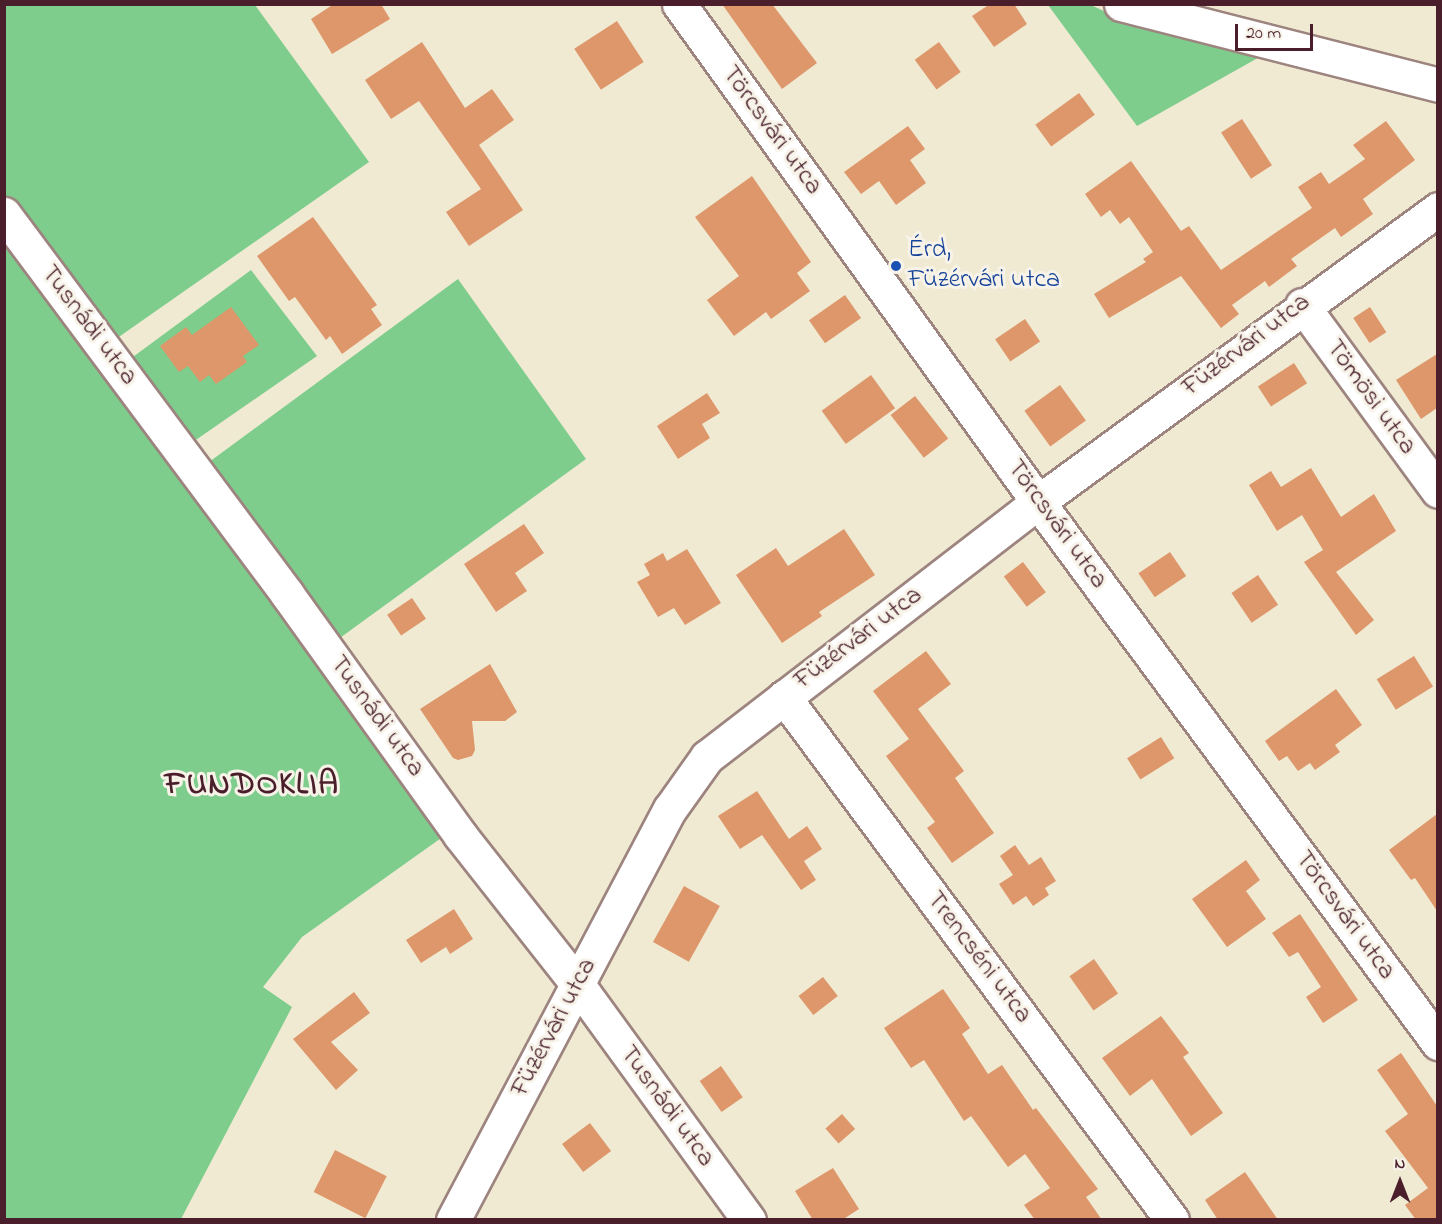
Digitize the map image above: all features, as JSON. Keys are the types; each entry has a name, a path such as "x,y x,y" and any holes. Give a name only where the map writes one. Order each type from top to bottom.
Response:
{"street":[{"name":"Törcsvári utca","path":"679,4 1038,502 1437,1043"},
{"path":"1121,4 1437,85"},
{"name":"Füzérvári utca","path":"453,1220 693,772 728,737 784,697 1038,502 1302,305 1437,209"},
{"name":"Tusnádi utca","path":"4,214 287,594 513,907 578,986 748,1220"},
{"name":"Tömösi utca","path":"1302,305 1437,491"},
{"name":"Trencséni utca","path":"784,697 1172,1220"}],"green space":[{"path":"5,5 255,5 369,162 113,341 126,362 251,270 317,356 190,444 205,465 458,279 586,459 322,651 451,831 302,937 263,987 292,1007 181,1219 5,1220"},
{"path":"1048,5 1091,5 1110,14 1263,55 1137,126"}],"building":[{"path":"334,4 381,4 390,19 332,54 311,19"},
{"path":"722,4 772,4 817,63 782,89"},
{"path":"990,4 1014,4 1027,24 994,47 972,16"},
{"path":"617,21 644,62 601,90 574,49"},
{"path":"422,42 465,108 492,89 514,120 479,145 523,210 469,246 446,212 481,189 419,101 391,119 365,80"},
{"path":"939,42 961,72 936,90 915,60"},
{"path":"1079,93 1095,115 1051,147 1035,125"},
{"path":"1242,119 1272,165 1251,179 1221,133"},
{"path":"1386,121 1415,160 1363,199 1373,214 1341,237 1335,228 1291,259 1297,266 1269,287 1265,281 1232,305 1239,314 1221,328 1181,276 1109,318 1094,294 1146,262 1143,259 1153,252 1129,217 1120,224 1110,210 1101,217 1085,194 1131,161 1181,231 1189,226 1221,270 1312,208 1298,187 1321,172 1329,184 1365,159 1353,145"},
{"path":"908,126 925,149 910,160 926,183 896,205 879,181 861,194 844,172"},
{"path":"752,176 811,262 797,273 810,291 771,319 766,312 734,336 707,300 739,276 695,217"},
{"path":"313,217 377,305 371,309 382,325 342,354 330,336 326,340 295,297 289,301 257,256"},
{"path":"845,295 861,318 825,343 809,320"},
{"path":"231,307 259,345 243,356 247,362 216,384 209,375 200,382 188,366 179,372 160,346 186,327 192,335"},
{"path":"1370,307 1386,332 1370,343 1353,318"},
{"path":"1025,319 1040,341 1010,362 995,339"},
{"path":"1437,354 1437,408 1421,419 1396,380"},
{"path":"1294,363 1307,383 1271,407 1258,386"},
{"path":"871,375 895,408 846,444 822,411"},
{"path":"1060,385 1086,421 1050,446 1024,411"},
{"path":"707,393 720,413 702,424 710,438 678,459 657,426"},
{"path":"915,396 948,439 924,458 891,415"},
{"path":"1311,468 1341,517 1374,494 1396,531 1336,572 1374,620 1356,635 1304,562 1323,550 1302,515 1277,531 1249,485 1271,471 1281,487"},
{"path":"524,524 544,553 515,573 527,591 496,612 464,564"},
{"path":"844,529 875,575 819,612 822,616 782,643 736,575 776,548 788,566"},
{"path":"687,549 721,603 685,625 674,608 658,617 637,582 650,575 644,564 663,553 667,561"},
{"path":"1170,552 1186,576 1155,597 1138,573"},
{"path":"1023,562 1046,592 1027,607 1004,576"},
{"path":"1258,575 1278,605 1252,623 1231,593"},
{"path":"412,598 426,619 401,636 387,615"},
{"path":"926,651 951,684 918,709 964,771 955,778 994,833 952,863 927,828 935,822 886,756 909,739 873,691"},
{"path":"1414,656 1433,687 1396,710 1377,679"},
{"path":"490,664 517,712 505,721 472,721 475,750 472,756 458,760 453,758 420,709"},
{"path":"1336,689 1362,725 1335,745 1340,752 1315,770 1310,763 1298,771 1287,756 1279,761 1265,741"},
{"path":"1161,737 1174,758 1140,779 1127,758"},
{"path":"757,791 789,839 807,826 822,849 804,861 816,880 801,890 762,835 740,849 718,816"},
{"path":"1437,814 1437,911 1415,878 1411,880 1389,850"},
{"path":"1015,845 1029,865 1041,857 1056,881 1045,888 1049,895 1033,906 1026,896 1013,905 999,884 1013,875 1000,856"},
{"path":"1246,860 1260,880 1246,891 1266,919 1227,947 1192,899"},
{"path":"684,886 720,906 689,962 653,942"},
{"path":"454,909 473,939 450,954 446,947 421,963 406,940"},
{"path":"1300,914 1358,1000 1323,1023 1306,997 1321,987 1298,952 1289,957 1272,933"},
{"path":"1094,959 1118,993 1094,1011 1069,976"},
{"path":"823,977 838,996 813,1015 799,996"},
{"path":"943,989 970,1028 962,1034 988,1074 1002,1065 1033,1110 1036,1108 1098,1189 1086,1197 1102,1220 1035,1220 1024,1205 1050,1188 1025,1154 1008,1167 971,1116 964,1121 924,1060 911,1068 884,1028"},
{"path":"354,992 370,1013 331,1042 358,1070 336,1090 293,1039"},
{"path":"1161,1016 1189,1053 1183,1057 1223,1113 1191,1136 1152,1079 1130,1096 1102,1058"},
{"path":"1401,1053 1437,1106 1437,1220 1416,1220 1405,1205 1428,1188 1385,1131 1408,1114 1377,1070"},
{"path":"721,1066 743,1097 721,1112 700,1081"},
{"path":"842,1114 855,1129 839,1144 825,1128"},
{"path":"590,1123 611,1151 583,1172 562,1144"},
{"path":"335,1150 387,1176 365,1218 314,1192"},
{"path":"833,1168 859,1209 842,1220 813,1220 795,1191"},
{"path":"1245,1172 1278,1220 1218,1220 1205,1200"}],"place":[{"name":"Érd, Füzérvári utca","path":"896,266"}],"district":[{"name":"FUNDOKLIA","path":"252,786"}]}
